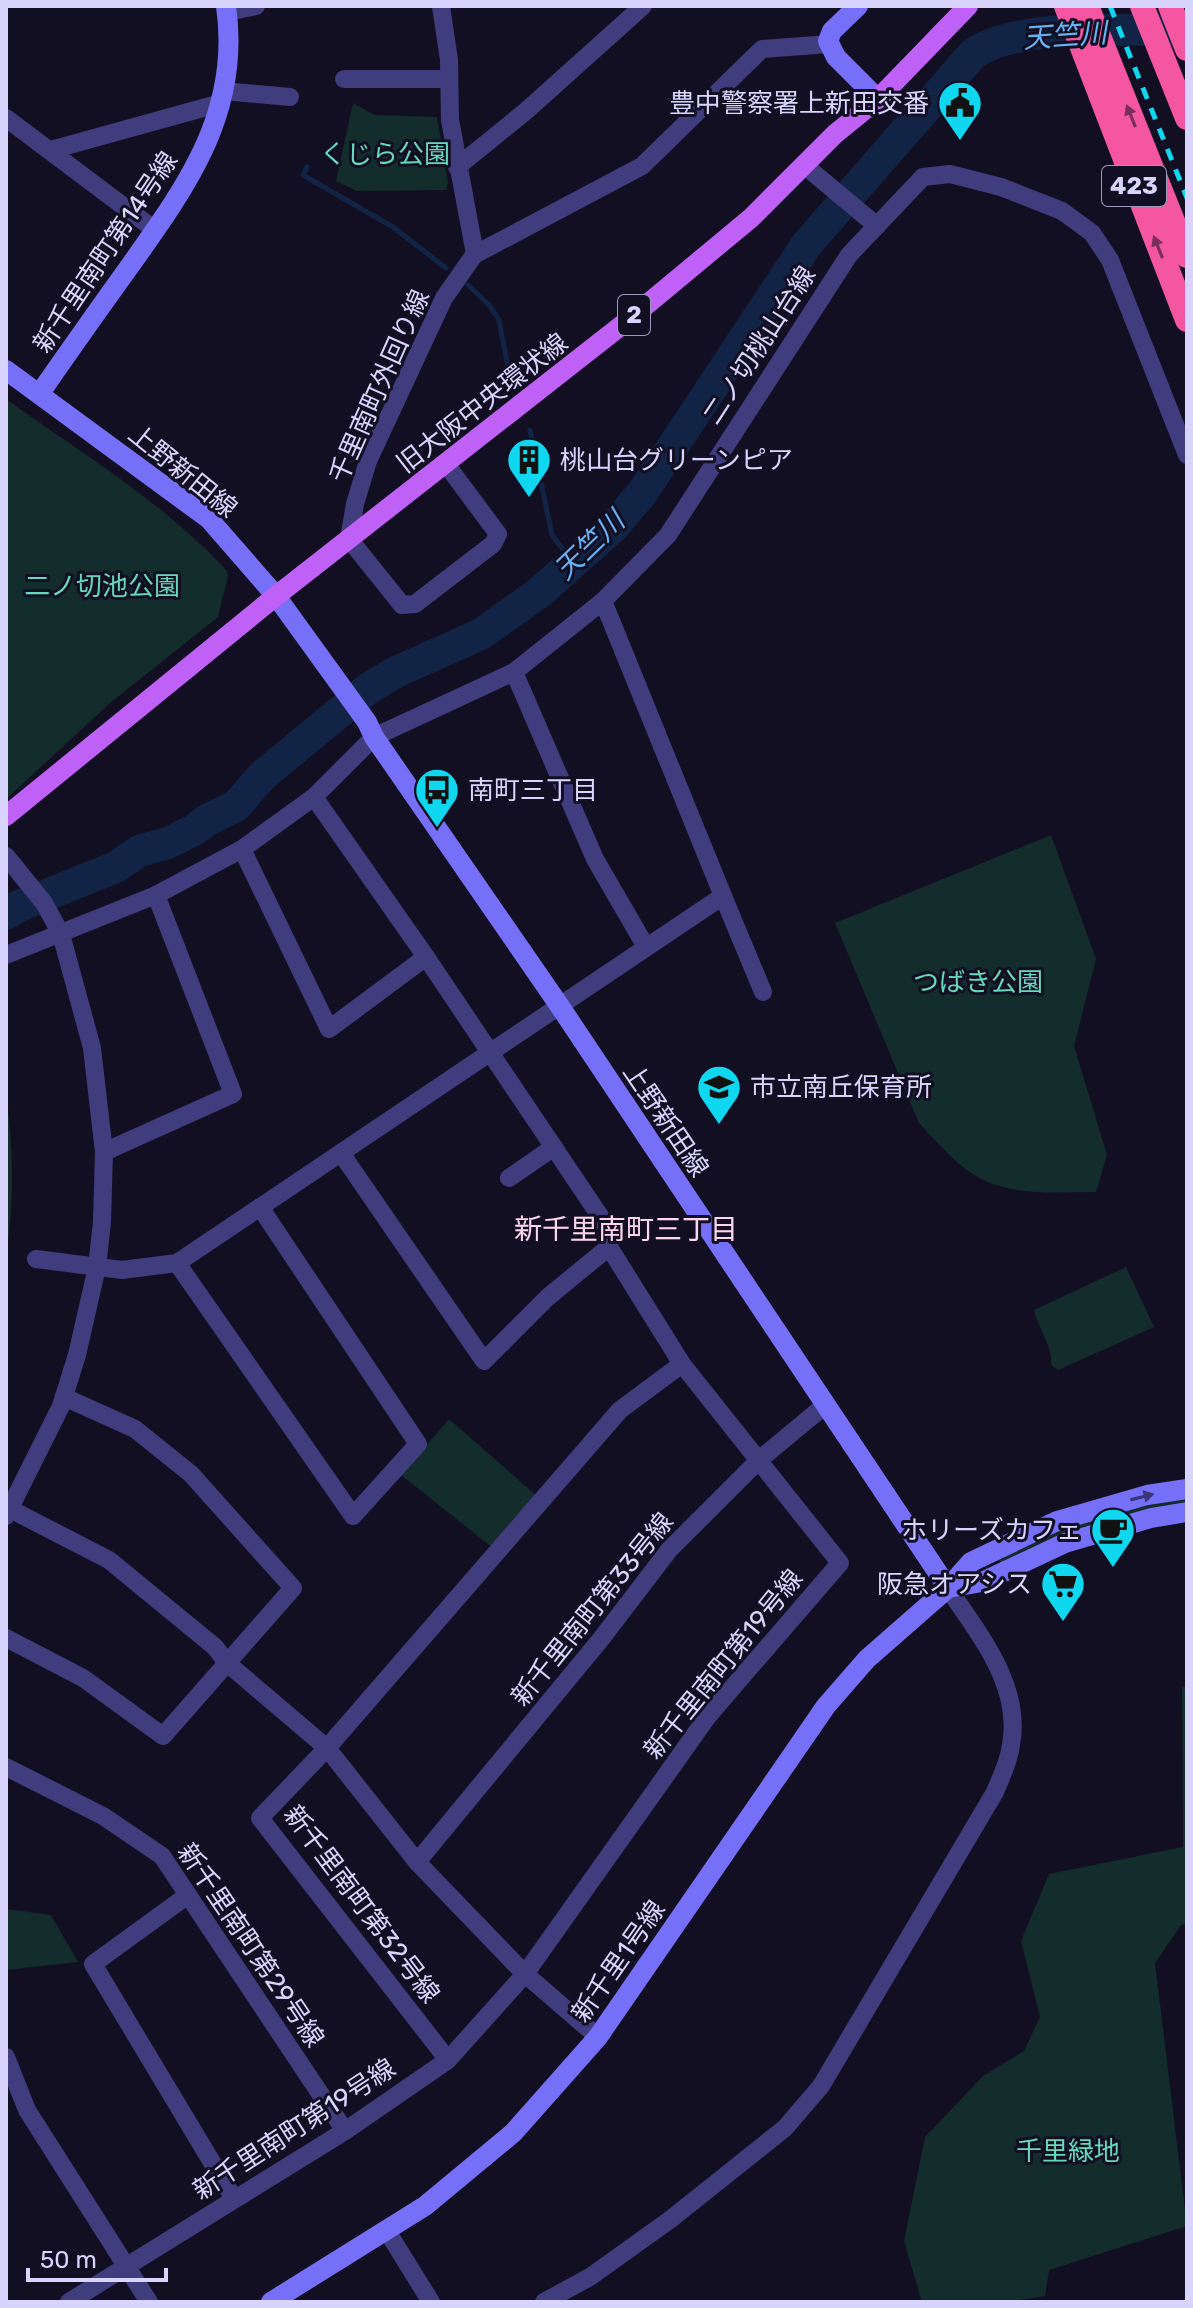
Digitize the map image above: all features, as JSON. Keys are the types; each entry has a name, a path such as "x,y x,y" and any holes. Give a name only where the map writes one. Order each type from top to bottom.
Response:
{"highway":[{"path":"1142,6 1187,118"},
{"name":"423","path":"1074,9 1083,50 1187,320"},
{"name":"423","path":"1074,9 1160,188 1187,256"},
{"path":"1171,9 1187,49"}],"main road":[{"name":"旧大阪中央環状線","path":"6,816 276,596 627,321 751,218 835,134 878,99 968,6"}],"street":[{"name":"新千里南町第14号線","path":"40,393 181,194 201,158 222,97 228,52 226,9 256,6"},
{"path":"441,6 449,55 450,120 475,254"},
{"path":"457,167 526,111 643,6"},
{"path":"858,6 832,31 829,44 836,57 878,99"},
{"name":"千里南町外回り線","path":"349,539 355,504 368,461 444,298 475,254 642,166 762,49 829,44"},
{"path":"344,79 449,79"},
{"path":"51,150 222,97 290,97"},
{"path":"6,118 155,230"},
{"path":"804,165 877,226"},
{"name":"二ノ切桃山台線","path":"6,955 156,895 242,849 314,797 370,729 514,672 603,601 668,535 849,255 923,177 950,174 1001,187 1062,211 1092,233 1110,260 1187,455"},
{"name":"上野新田線","path":"6,370 209,519 276,596 559,1005 948,1588"},
{"path":"349,539 402,605 415,604 482,553 493,544 498,534 446,464"},
{"path":"603,601 763,992"},
{"path":"514,672 595,859 646,947"},
{"name":"新千里南町第19号線","path":"69,2302 345,2131 448,2060 525,1974 708,1716 840,1563 682,1364 609,1247 608,1228 314,797"},
{"path":"242,849 329,1029 426,957"},
{"path":"6,856 44,903 61,934 92,1048 104,1152 102,1222 93,1294 64,1397 8,1512 109,1560 215,1647 227,1663 327,1748 417,1862 525,1974 598,2037"},
{"path":"104,1152 233,1094 156,895"},
{"path":"36,1259 122,1270 177,1263 723,896"},
{"path":"509,1178 554,1147"},
{"path":"341,1153 484,1361 548,1297 609,1247"},
{"path":"177,1263 353,1516 418,1444 260,1207"},
{"path":"327,1748 620,1410 682,1364"},
{"path":"6,1638 83,1678 163,1736 293,1588 191,1474 135,1429 64,1397"},
{"name":"新千里南町第33号線","path":"417,1862 601,1639 669,1550 759,1460 824,1406"},
{"name":"新千里1号線","path":"271,2302 387,2231 454,2184 513,2133 598,2037 826,1706 867,1659 948,1588 971,1562 1057,1521 1147,1495 1187,1489"},
{"name":"新千里1号線","path":"948,1588 982,1582 1065,1543 1151,1518 1187,1512"},
{"path":"544,2302 590,2277 659,2228 785,2128 821,2086 995,1792 1013,1733 1009,1697 996,1663 948,1588"},
{"name":"新千里南町第32号線","path":"327,1748 260,1818 448,2060"},
{"name":"新千里南町第29号線","path":"8,1774 103,1816 162,1856 345,2131"},
{"path":"188,1895 93,1964 234,2199"},
{"path":"6,2057 27,2110 149,2302"},
{"path":"387,2231 431,2302"}],"green space":[{"name":"くじら公園","path":"353,103 375,115 437,117 448,183 446,190 357,191 336,181"},
{"name":"二ノ切池公園","path":"6,399 176,522 202,545 228,576 218,617 110,703 6,799"},
{"name":"つばき公園","path":"1051,835 1096,959 1074,1046 1107,1155 1096,1192 1027,1191 993,1184 963,1167 940,1146 919,1123 835,923"},
{"path":"6,1091 12,1173 6,1255"},
{"path":"1126,1267 1154,1327 1058,1370 1051,1365 1050,1351 1034,1310"},
{"path":"449,1419 537,1496 493,1548 401,1475"},
{"path":"1187,1497 1187,1503 1092,1525 1046,1541 1001,1562 997,1560 1044,1534 1143,1503"},
{"name":"千里緑地","path":"1187,1685 1187,1924 1181,1925 1155,1963 1187,2226 1049,2270 1045,2296 1007,2302 922,2302 904,2241 925,2137 983,2076 1024,2051 1040,2017 1021,1941 1049,1874 1183,1847 1182,1688"},
{"path":"6,1909 51,1915 78,1962 6,1970"}],"waterway":[{"name":"天竺川","path":"6,914 116,867 139,851 168,843 236,806 262,776 369,688 396,672 481,634 540,592 613,527 642,493 807,244 973,54 993,44 1045,33 1184,30"},
{"path":"307,167 303,175 393,227 446,268"},
{"path":"468,285 489,305 499,320 511,383"},
{"path":"530,430 552,535 573,563"}],"railway":[{"path":"1110,6 1187,198"}],"place":[{"name":"豊中警察署上新田交番","path":"960,142"},
{"name":"桃山台グリーンピア","path":"529,499"},
{"name":"南町三丁目","path":"437,829"},
{"name":"市立南丘保育所","path":"719,1126"},
{"name":"ホリーズカフェ","path":"1113,1569"},
{"name":"阪急オアシス","path":"1063,1623"}],"district":[{"name":"新千里南町三丁目","path":"626,1229"}]}
